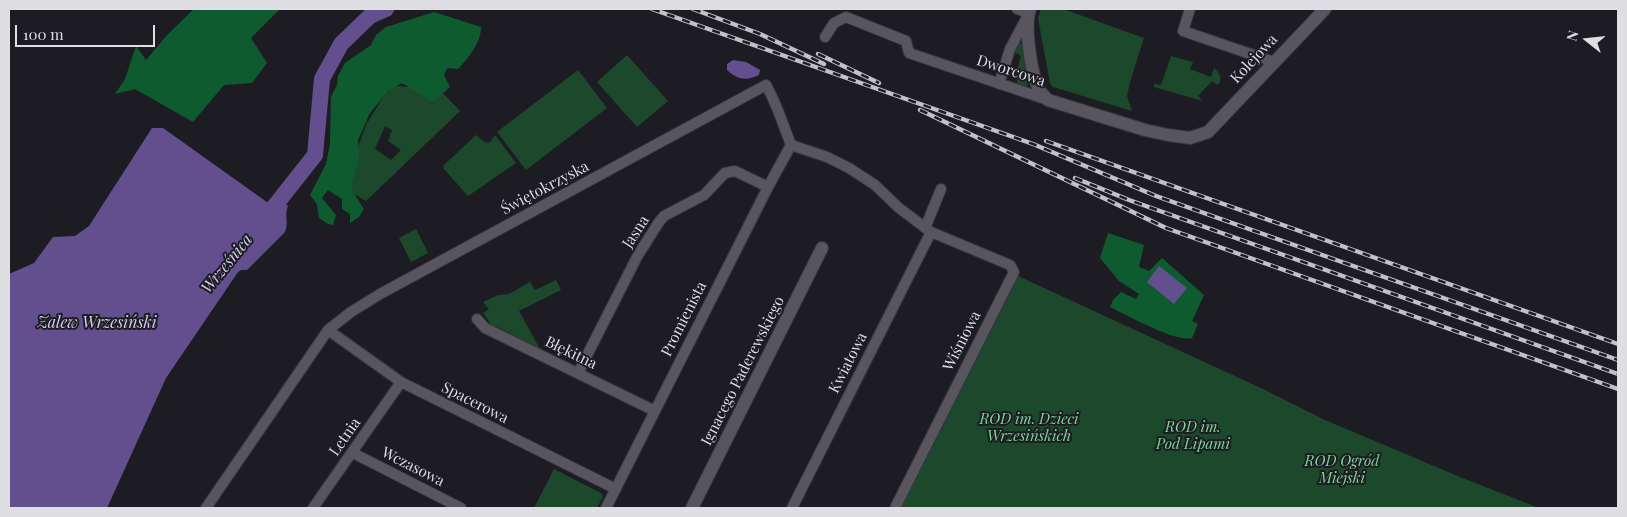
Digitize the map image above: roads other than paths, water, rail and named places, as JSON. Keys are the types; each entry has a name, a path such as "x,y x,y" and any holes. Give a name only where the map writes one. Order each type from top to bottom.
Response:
{"street":[{"path":"1190,9 1183,31 1274,62"},
{"name":"Kolejowa","path":"1208,132 1325,9"},
{"path":"999,84 1025,10"},
{"path":"1025,10 1028,42 1034,71 1040,92 1048,100"},
{"name":"Dworcowa","path":"825,37 834,23 846,17 906,41 909,53 1048,100 1168,136 1190,138 1208,132"},
{"name":"Świętokrzyska","path":"206,508 328,330 351,312 380,294 766,85 776,104 791,145"},
{"path":"791,145 827,157 851,170 875,185 899,208 928,230"},
{"name":"Promienista","path":"606,508 791,145"},
{"name":"Jasna","path":"578,373 638,255 664,216 704,195 722,176 730,171 735,171 768,187"},
{"name":"Kwiatowa","path":"792,508 928,230 941,189"},
{"name":"Wiśniowa","path":"895,508 1014,272 1010,265 928,230"},
{"name":"Ignacego Paderewskiego","path":"692,508 822,248"},
{"name":"Błękitna","path":"477,319 485,328 655,411"},
{"name":"Spacerowa","path":"328,330 401,382 616,489"},
{"name":"Letnia","path":"313,508 401,382"},
{"name":"Wczasowa","path":"352,453 461,508"}],"water":[{"path":"733,60 746,62 760,70 759,75 746,79 738,78 727,70 727,64"},
{"name":"Zalew Wrzesiński","path":"152,128 163,128 271,205 278,199 288,206 285,232 247,270 238,272 166,378 107,508 9,508 9,274 34,263 53,237 75,236 89,226"},
{"path":"1159,266 1187,288 1174,304 1147,282"}],"waterway":[{"name":"Wrześnica","path":"266,217 315,155 322,79 341,44 370,16 386,9"}],"railway":[{"path":"652,9 1033,144 1156,196 1618,360"},
{"path":"693,9 760,34 824,64"},
{"path":"818,54 879,83"},
{"path":"920,110 1166,228 1618,389"},
{"path":"1046,141 1618,344"},
{"path":"1075,178 1129,200 1618,374"}],"park label":[{"name":"ROD im. Dzieci Wrzesińskich","path":"1029,428"},
{"name":"ROD im. Pod Lipami","path":"1193,436"},
{"name":"ROD Ogród Miejski","path":"1342,470"}]}
